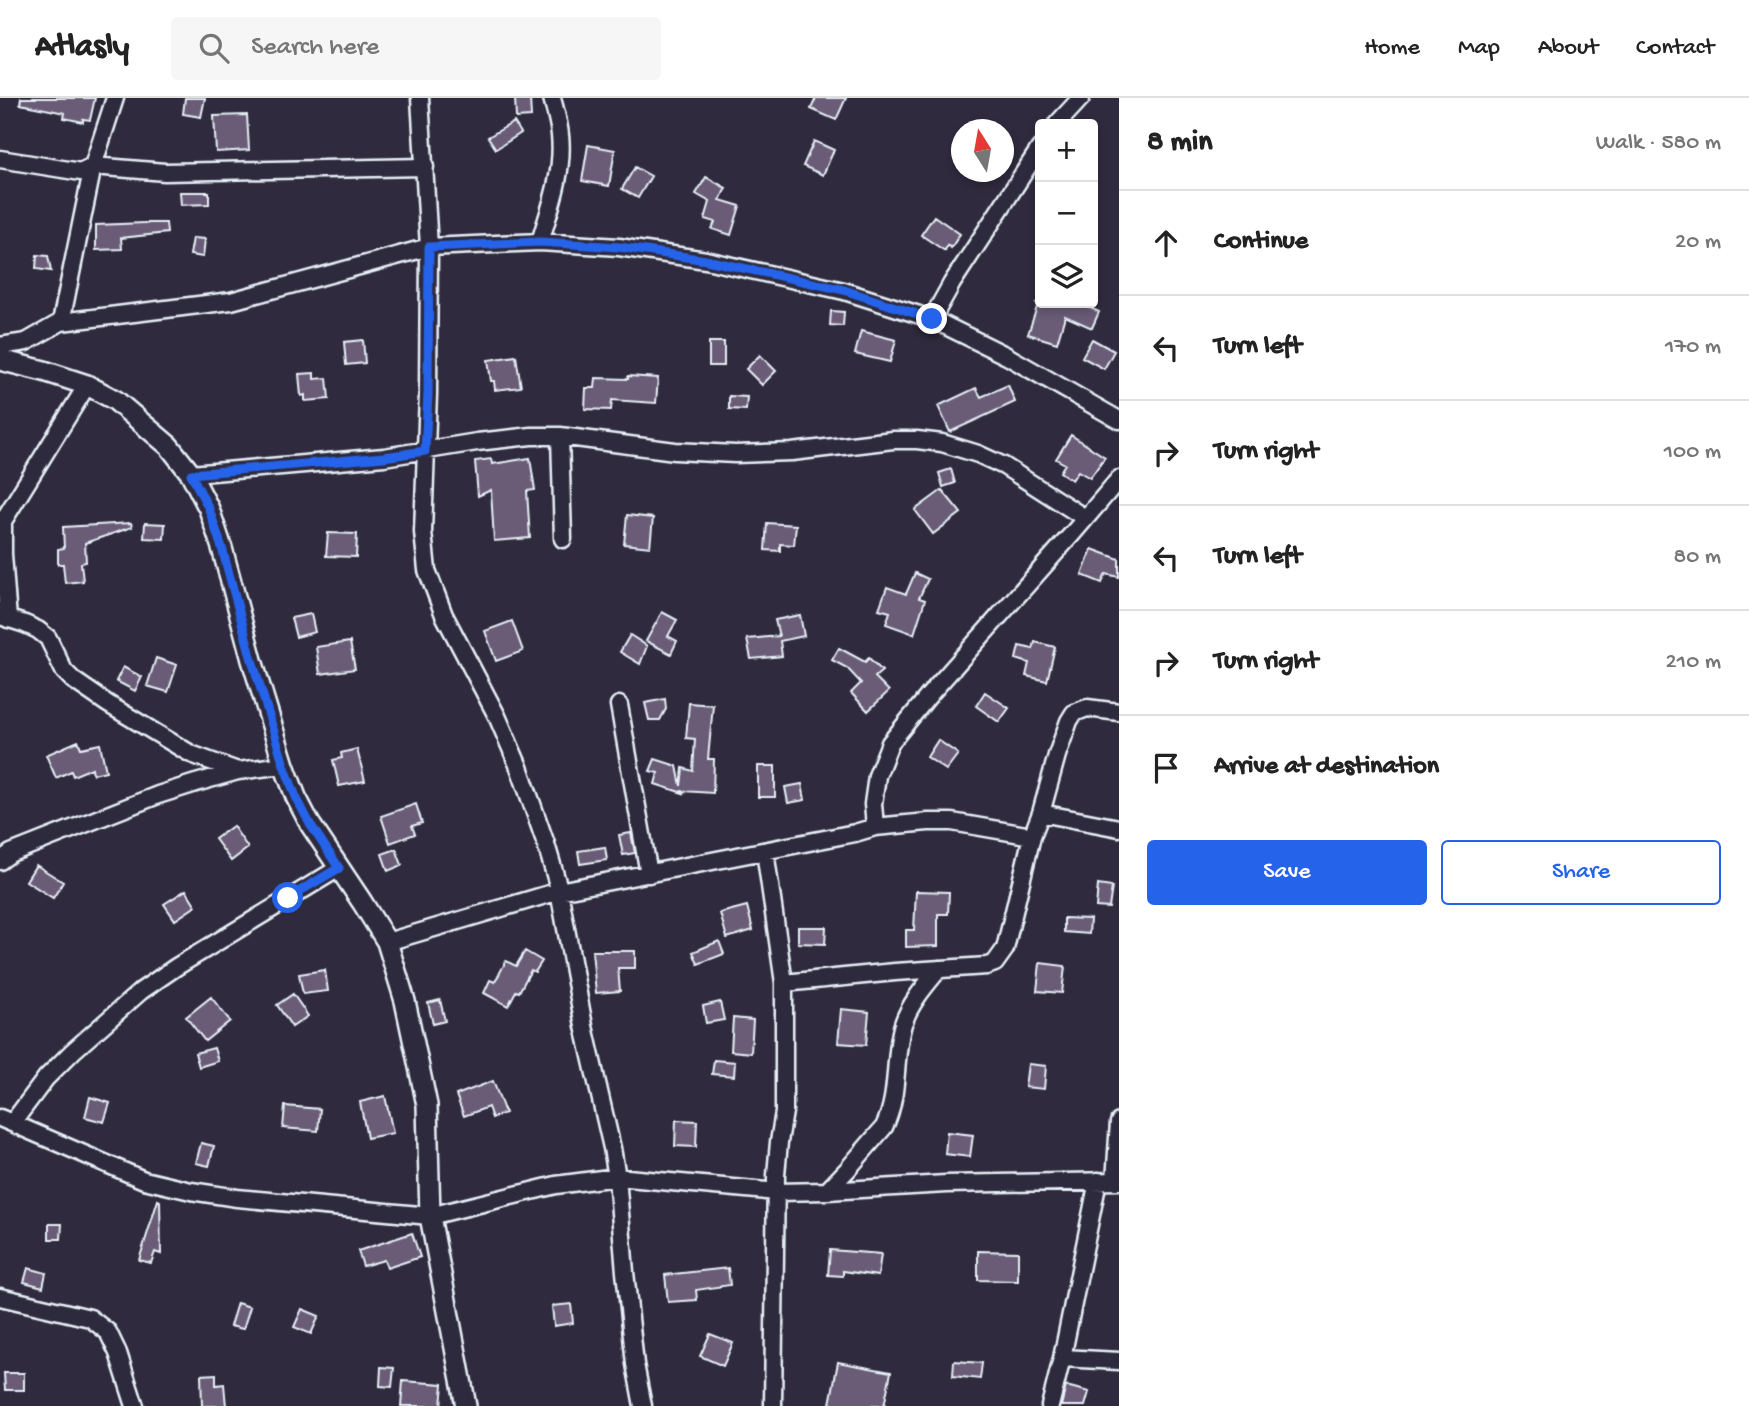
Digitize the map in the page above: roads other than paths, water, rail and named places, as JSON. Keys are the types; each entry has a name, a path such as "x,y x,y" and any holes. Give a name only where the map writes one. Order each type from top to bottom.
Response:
{"street":[{"path":"61,322 93,166 116,98"},
{"path":"420,98 429,247 423,533 427,570 444,615 497,716 519,767 559,891 584,1026 617,1177 635,1364 643,1406"},
{"path":"540,242 555,193 559,167 561,136 552,98"},
{"path":"1062,119 1081,98"},
{"path":"932,319 952,283 1035,156"},
{"path":"0,159 81,172 93,166 165,172 425,167"},
{"path":"0,346 26,342 61,322 231,301 429,247 540,242 619,247 706,260 844,290 932,319 1007,356 1119,420"},
{"path":"0,360 87,385 115,400 169,446 191,474 209,509 252,660 296,797 310,824 387,942 405,1000 427,1105 430,1216 466,1406"},
{"path":"87,385 1,525 4,617 37,630 48,638 64,671 99,698 191,754 238,771"},
{"path":"191,474 384,457 531,436 560,436 675,451 735,454 792,452 893,440 917,440 942,443 978,454 1004,466 1085,518"},
{"path":"560,436 563,539"},
{"path":"874,827 873,804 877,776 890,743 1119,479"},
{"path":"619,705 649,874"},
{"path":"784,983 987,966 995,963 1005,949 1032,836 1069,721 1074,713 1087,708 1119,712"},
{"path":"0,861 11,853 158,795 238,771 284,765"},
{"path":"1041,813 1119,828"},
{"path":"387,942 559,891 874,827 952,822 1032,836"},
{"path":"765,851 784,983 784,1112 777,1156 773,1406"},
{"path":"339,868 141,990 64,1060 6,1120 144,1180 191,1191 237,1198 430,1216 556,1185 617,1177 777,1192 946,1184 1117,1181 1119,1122"},
{"path":"827,1191 884,1127 892,1103 902,1027 908,1011 939,969"},
{"path":"1050,1406 1098,1181"},
{"path":"0,1297 90,1318 108,1332 118,1353 135,1406"},
{"path":"1062,1358 1119,1361"}]}
